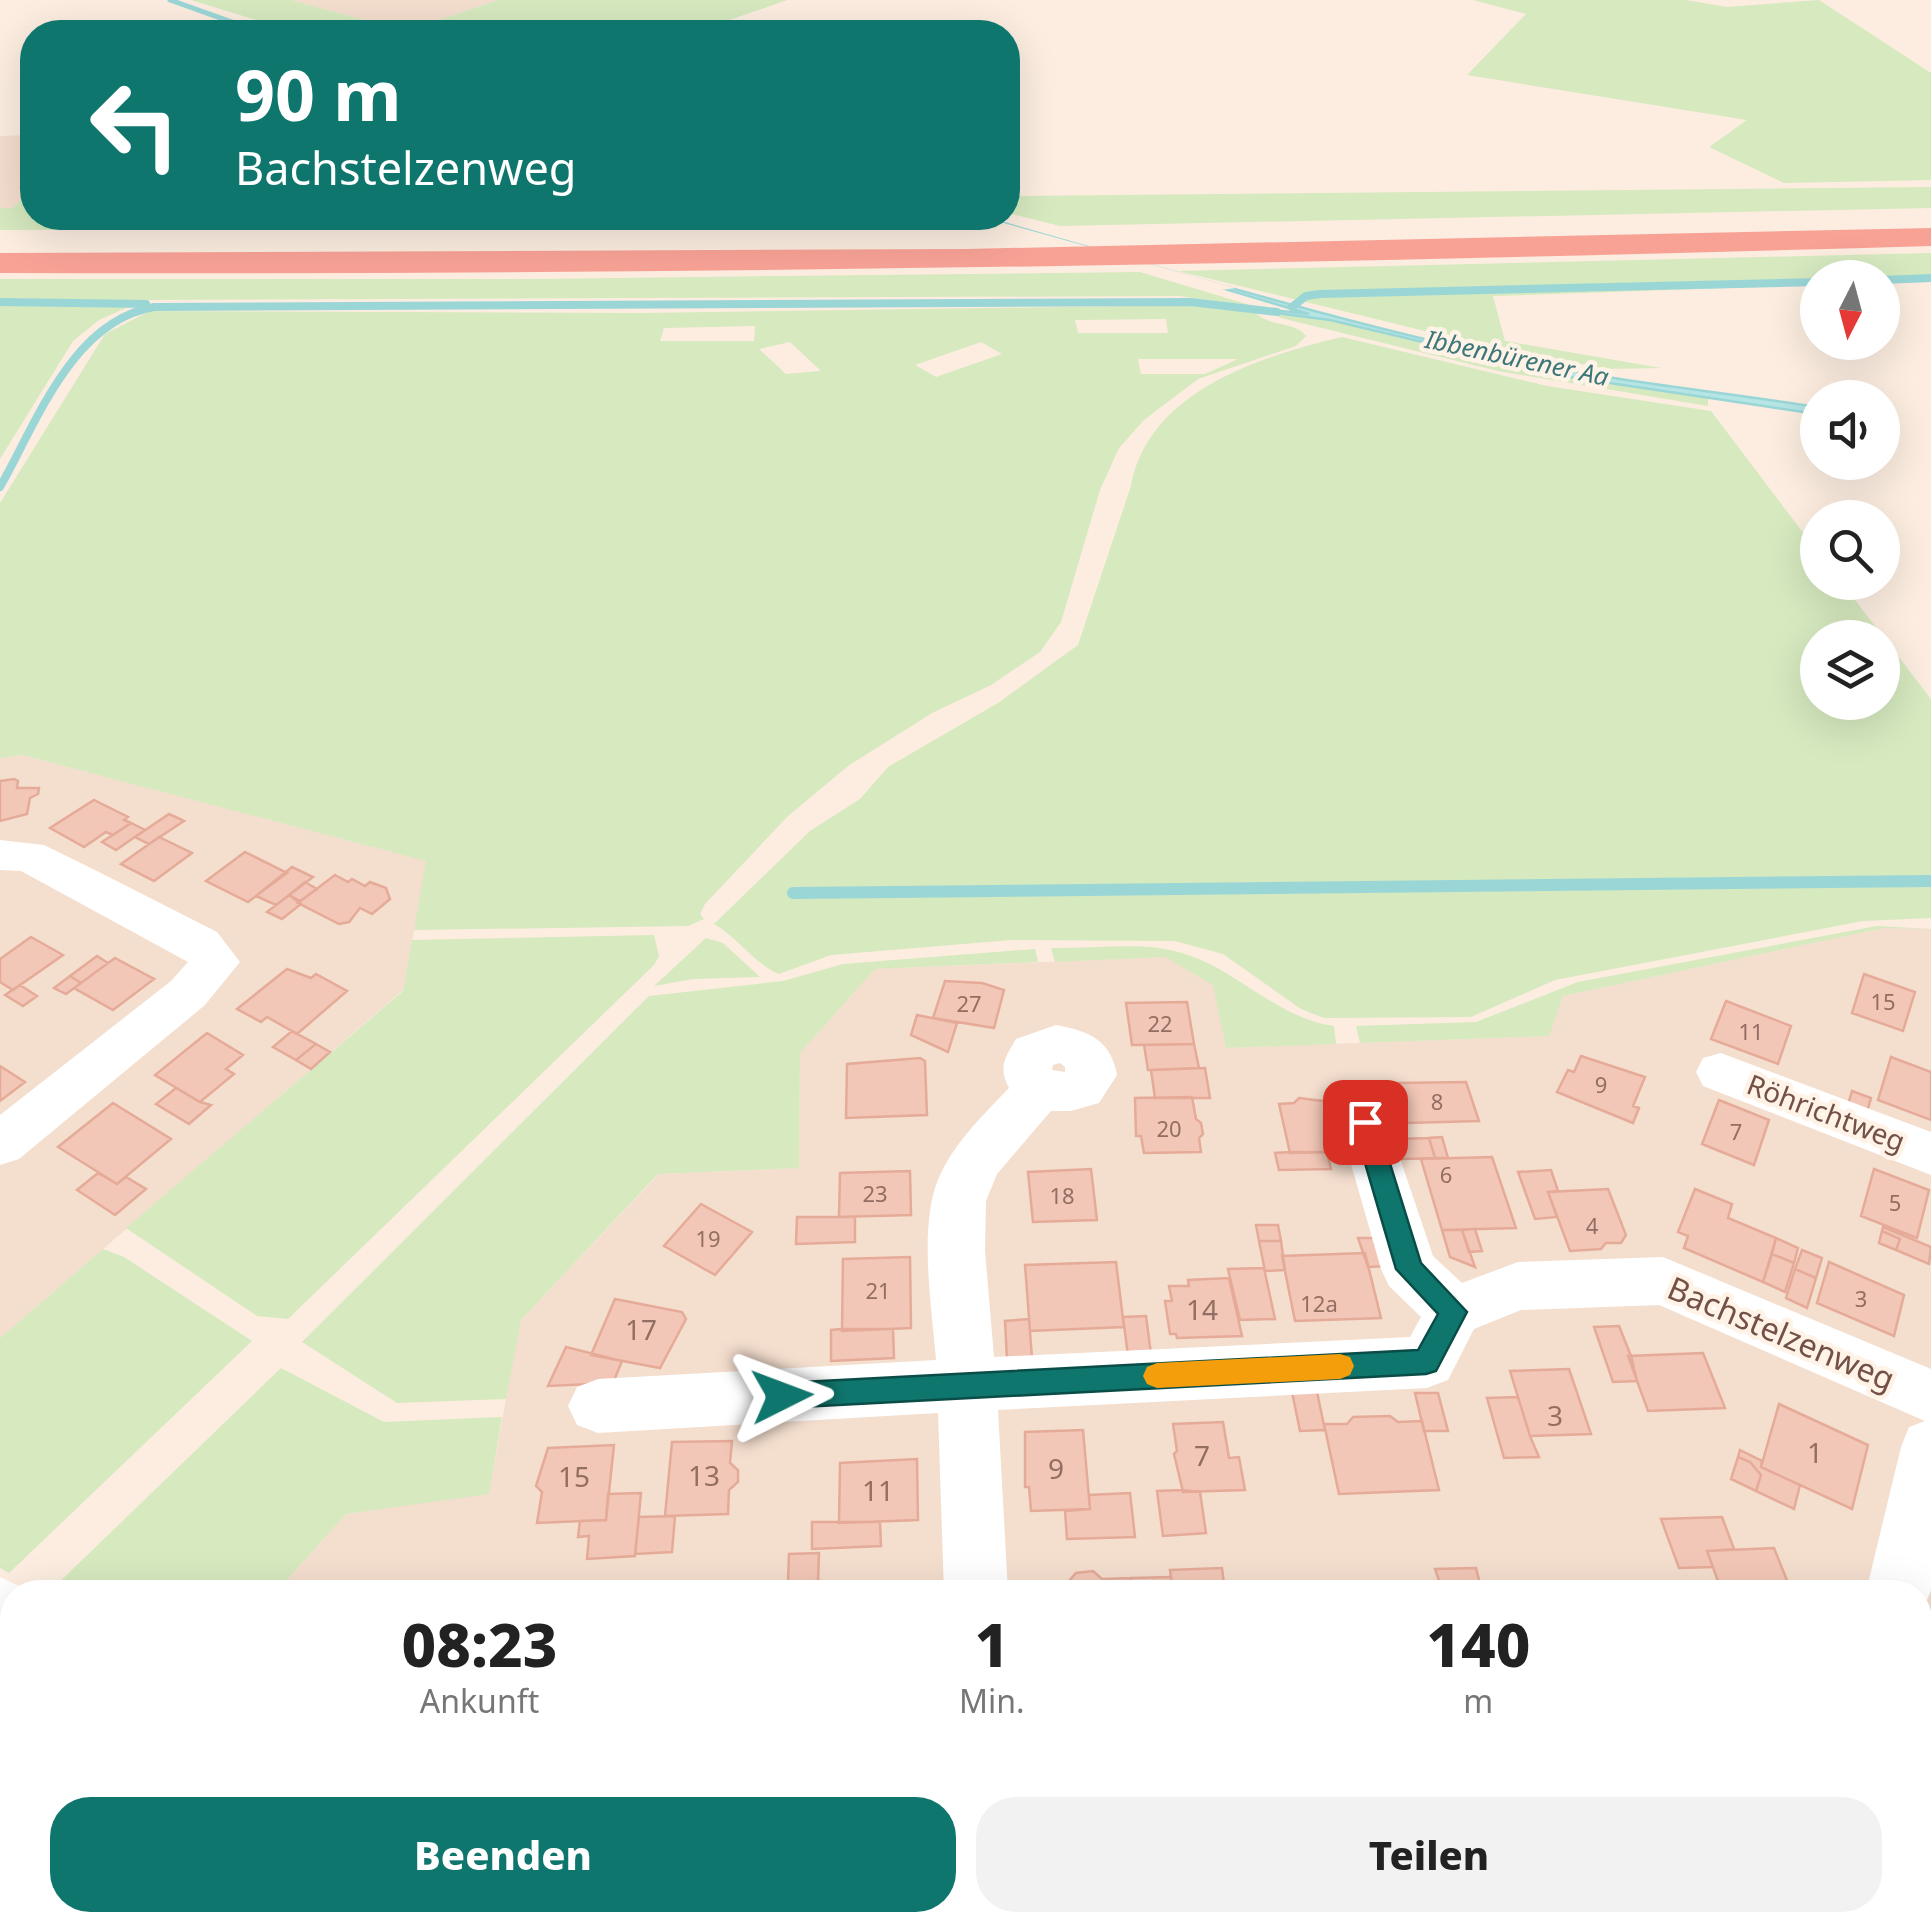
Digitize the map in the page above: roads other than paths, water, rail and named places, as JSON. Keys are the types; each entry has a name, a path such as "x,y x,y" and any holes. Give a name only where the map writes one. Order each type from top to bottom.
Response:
{"highway":[{"path":"0,247 1029,242 1931,222"},
{"path":"0,263 826,261 1931,237"}],"street":[{"path":"0,855 28,856 79,881 200,944 216,962 188,994 0,1144"},
{"name":"Röhrichtweg","path":"1721,1072 1931,1154"},
{"path":"975,1580 958,1224 962,1188 984,1151 1040,1089"},
{"path":"598,1406 1426,1362 1454,1312 1409,1269 1365,1122"},
{"name":"Bachstelzenweg","path":"1454,1312 1518,1286 1664,1280 1931,1397"},
{"path":"1901,1580 1931,1447"}],"water":[{"path":"1020,228 1462,348 1602,376 1800,405 1800,411 1570,377 1330,320 1264,309 1309,314"}],"waterway":[{"name":"Ibbenbürener Aa","path":"170,0 226,20"},
{"path":"1900,279 1931,278"},
{"path":"1292,307 1306,296 1320,294 1800,282"},
{"path":"0,302 146,304"},
{"path":"0,487 43,405 79,353 125,316 154,307 1191,302 1277,312"},
{"path":"793,893 1931,881"}]}
